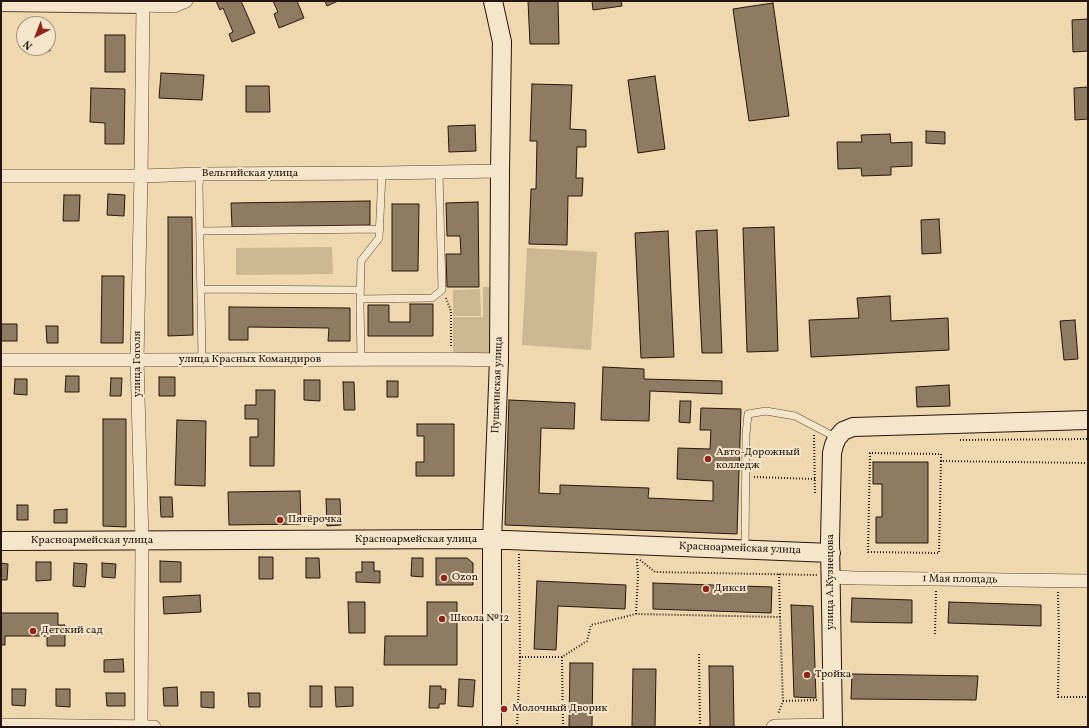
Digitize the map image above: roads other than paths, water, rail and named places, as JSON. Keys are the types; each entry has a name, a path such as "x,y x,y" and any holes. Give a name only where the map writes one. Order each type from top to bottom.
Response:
{"main road":[{"name":"Пушкинская улица","path":"492,727 492,540 500,360 502,42 493,1"},
{"path":"837,438 843,431 853,427 1088,420"},
{"name":"улица А.Кузнецова","path":"833,726 824,576 831,553 832,452 837,438"},
{"name":"Красноармейская улица","path":"1,541 492,540 831,553"}],"street":[{"path":"1,3 143,3 174,6 186,1"},
{"name":"улица Гоголя","path":"141,727 142,541 137,360 143,3"},
{"name":"Вельгийская улица","path":"1,176 141,176 500,170"},
{"name":"улица Красных Командиров","path":"1,360 500,360"},
{"name":"1 Мая площадь","path":"824,576 856,578 1088,581"},
{"path":"1,725 154,727"},
{"path":"774,726 833,726"}],"lane":[{"path":"360,299 432,298 442,290 439,172"},
{"path":"361,359 361,261 380,238 382,173"},
{"path":"200,174 202,360"},
{"path":"200,231 380,229"},
{"path":"201,289 360,290"},
{"path":"745,550 746,434 748,414 766,411 795,416 837,438"}],"place":[{"name":"Авто-Дорожный колледж","path":"708,459"},
{"name":"Пятёрочка","path":"280,520"},
{"name":"Ozon","path":"444,578"},
{"name":"Дикси","path":"706,589"},
{"name":"Школа №12","path":"442,619"},
{"name":"Детский сад","path":"33,631"},
{"name":"Тройка","path":"807,675"},
{"name":"Молочный Дворик","path":"504,709"}]}
